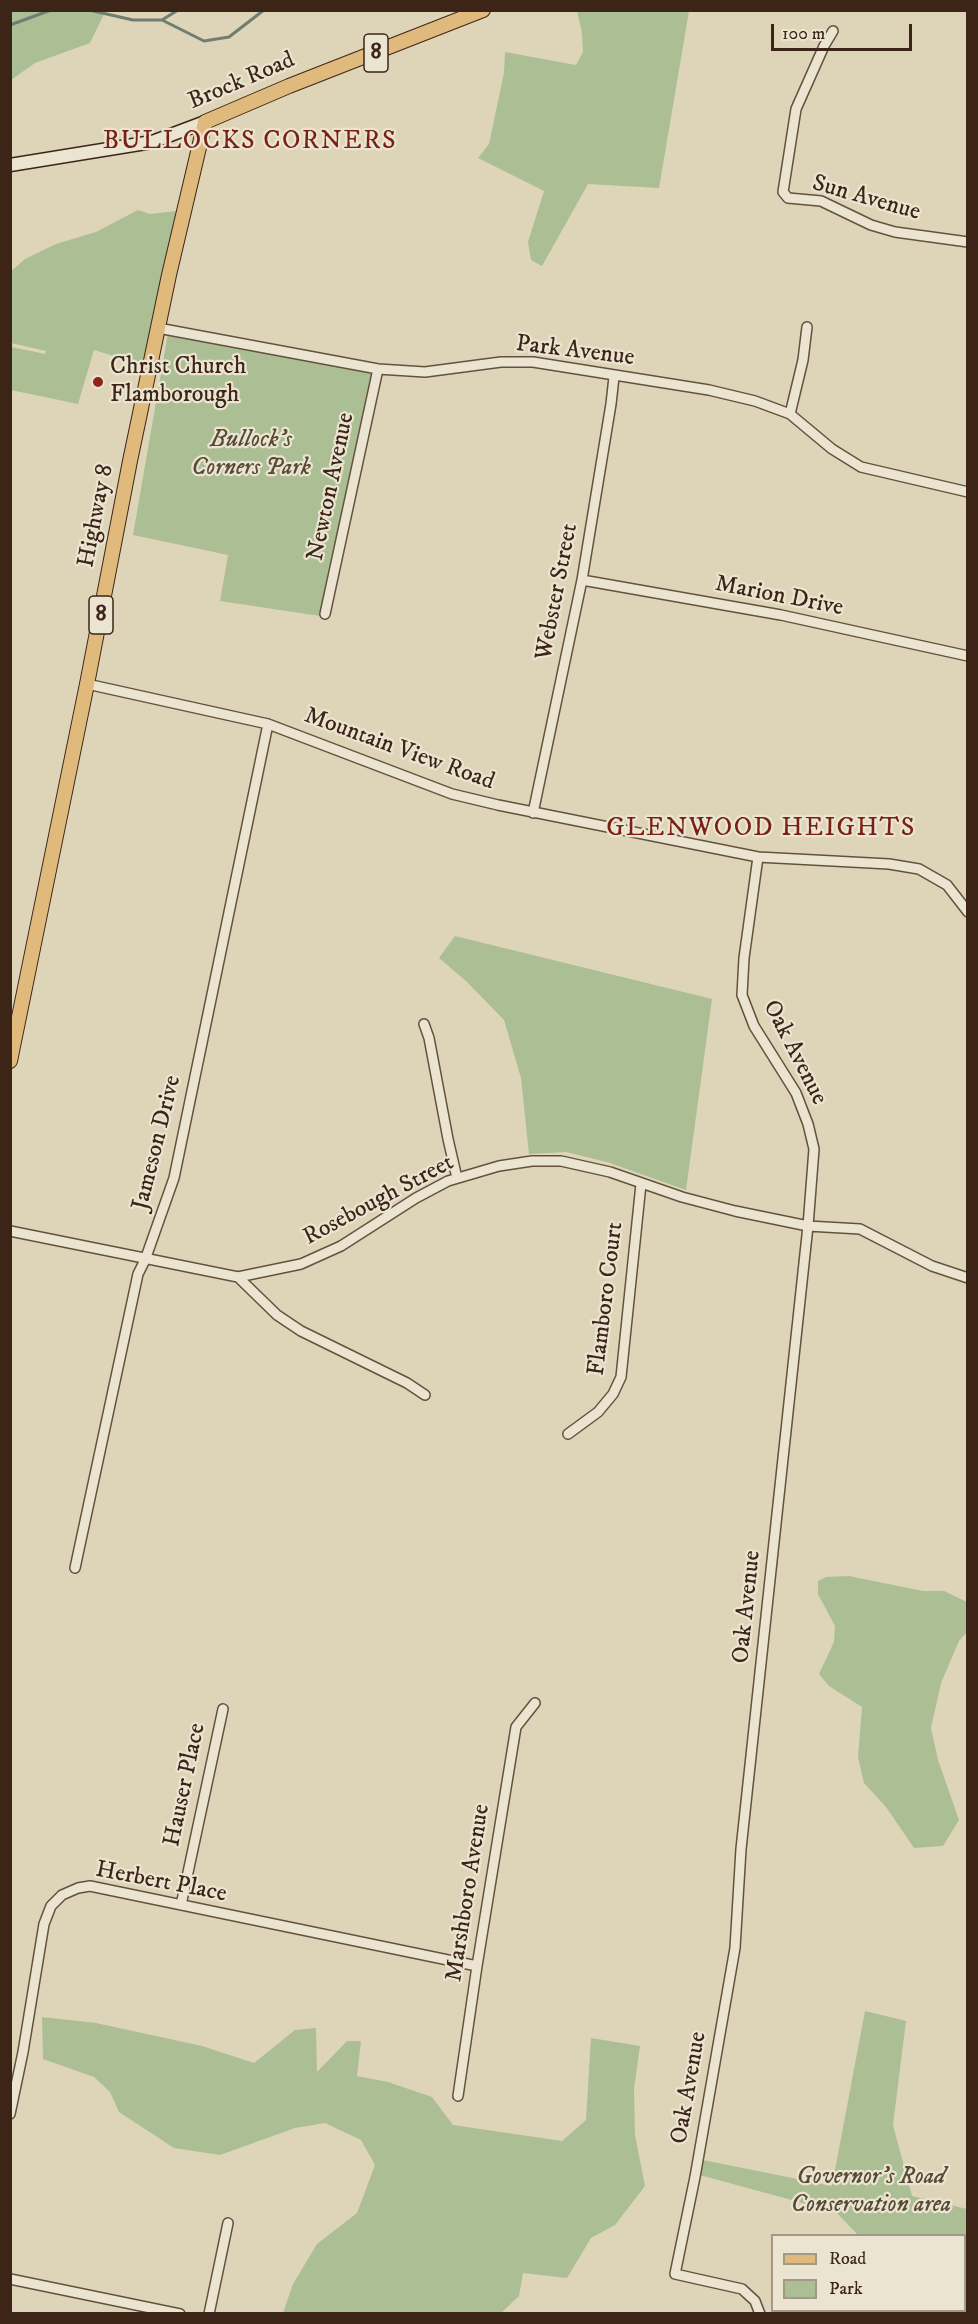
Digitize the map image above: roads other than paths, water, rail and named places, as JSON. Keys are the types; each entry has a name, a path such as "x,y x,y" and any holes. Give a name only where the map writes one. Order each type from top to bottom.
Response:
{"main road":[{"name":"Brock Road","path":"10,165 152,142 483,10"},
{"name":"Highway 8","path":"10,1061 158,328 205,122"}],"street":[{"name":"Sun Avenue","path":"833,31 796,109 783,192 788,198 821,201 871,225 895,232 968,242"},
{"path":"790,414 803,360 807,327"},
{"name":"Park Avenue","path":"158,328 378,369 424,372 501,362 533,362 614,377 709,390 755,401 790,414 832,449 861,467 968,492"},
{"name":"Newton Avenue","path":"325,614 378,369"},
{"name":"Webster Street","path":"533,813 582,580 614,377"},
{"name":"Marion Drive","path":"582,580 781,615 968,656"},
{"name":"Mountain View Road","path":"87,684 268,724 452,794 533,813 759,857 889,864 919,868 947,885 968,912"},
{"name":"Jameson Drive","path":"75,1568 138,1274 174,1178 268,724"},
{"name":"Oak Avenue","path":"759,857 744,958 742,995 754,1026 796,1093 808,1124 814,1149 808,1226 741,1849 735,1948 695,2177 675,2274 742,2289 755,2301 760,2313"},
{"path":"423,1024 429,1038 457,1178"},
{"name":"Rosebough Street","path":"10,1231 238,1277 301,1264 341,1246 416,1198 457,1178 499,1166 532,1161 561,1161 610,1172 641,1184 735,1211 808,1226 861,1229 932,1266 968,1278"},
{"name":"Flamboro Court","path":"568,1434 598,1412 613,1394 621,1377 641,1184"},
{"path":"238,1277 277,1315 301,1331 407,1383 425,1395"},
{"name":"Marshboro Avenue","path":"458,2096 516,1727 535,1703"},
{"name":"Hauser Place","path":"181,1905 223,1709"},
{"name":"Herbert Place","path":"10,2114 24,2052 44,1924 51,1906 62,1895 78,1888 90,1886 477,1966"},
{"path":"209,2313 228,2223"},
{"path":"10,2278 180,2313"}],"waterway":[{"path":"10,25 51,10"},
{"path":"89,10 133,20 162,20 178,10"},
{"path":"162,20 204,41 229,37 264,10"}],"place":[{"name":"Christ Church Flamborough","path":"98,382"}],"district":[{"name":"BULLOCKS CORNERS","path":"250,143"},
{"name":"GLENWOOD HEIGHTS","path":"761,830"}],"park label":[{"name":"Bullock's Corners Park","path":"251,455"},
{"name":"Governor's Road Conservation area","path":"871,2192"}]}
